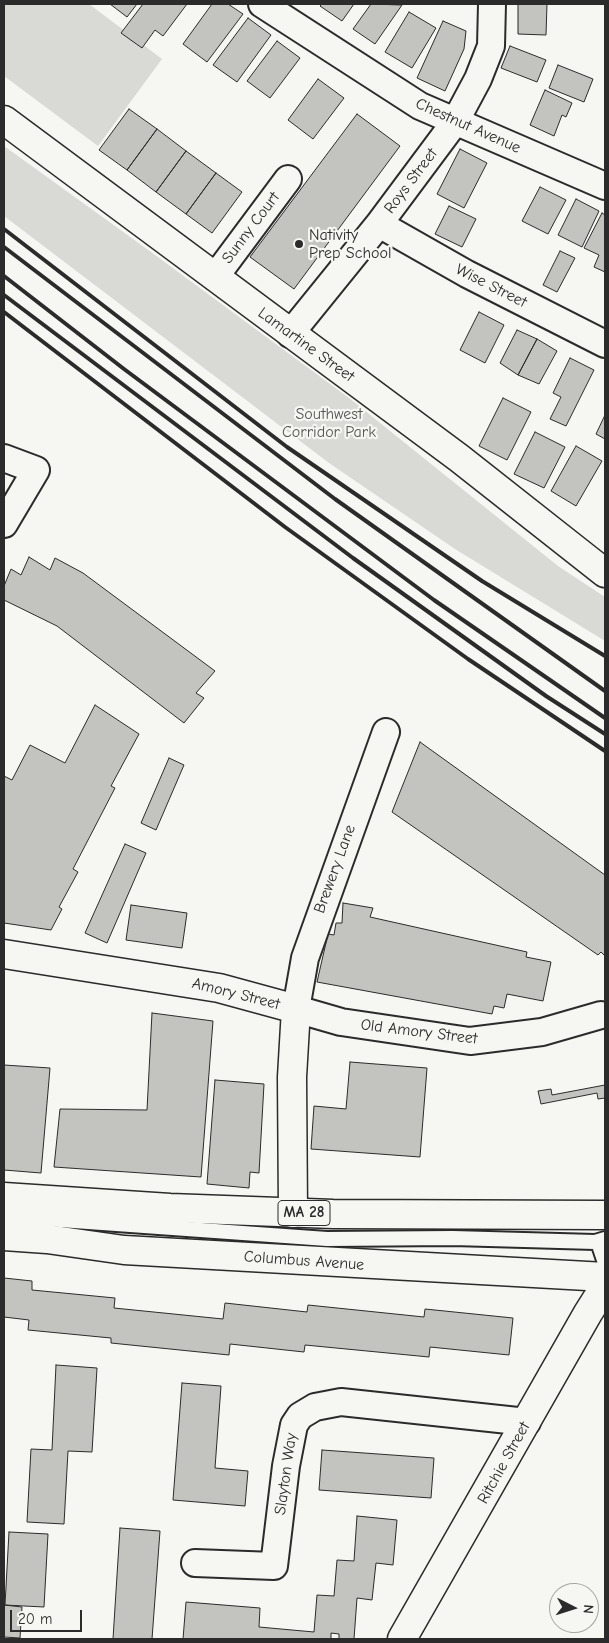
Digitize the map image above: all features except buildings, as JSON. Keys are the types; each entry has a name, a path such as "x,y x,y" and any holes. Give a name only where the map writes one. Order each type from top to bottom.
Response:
{"street":[{"name":"Chestnut Avenue","path":"262,4 420,106 605,186"},
{"name":"Roys Street","path":"290,334 379,224 455,122 478,79 491,46 492,4"},
{"name":"Lamartine Street","path":"4,120 459,458 605,573"},
{"name":"Sunny Court","path":"215,278 288,179"},
{"name":"Wise Street","path":"379,224 467,274 605,344"},
{"path":"4,458 36,470 4,524"},
{"name":"Brewery Lane","path":"296,1009 304,958 386,732"},
{"name":"Amory Street","path":"4,954 219,988 296,1009 292,1077 293,1212"},
{"name":"Old Amory Street","path":"296,1009 340,1022 470,1041 542,1032 601,1015"},
{"name":"MA 28","path":"4,1197 170,1208 293,1212 605,1216"},
{"name":"Columbus Avenue","path":"4,1236 47,1239 124,1250 605,1277"},
{"name":"Ritchie Street","path":"402,1639 605,1286"},
{"name":"Slayton Way","path":"196,1563 274,1566 286,1466 294,1425 300,1416 315,1408 341,1402 527,1422"}],"lane":[{"name":"Columbus Avenue","path":"4,1216 327,1239 602,1240 605,1263"}],"green space":[{"path":"4,4 89,4 162,59 98,146 4,76"},
{"name":"Southwest Corridor Park","path":"4,146 349,398 558,566 605,597 605,641 455,549 329,463 4,216"}],"railway":[{"path":"4,229 287,447 482,581 605,656"},
{"path":"4,247 335,499 605,691"},
{"path":"4,276 124,369 434,600 605,718"},
{"path":"4,295 353,558 546,696 605,734"},
{"path":"4,312 285,527 468,659 605,751"}],"place":[{"name":"Nativity Prep School","path":"299,244"}]}
